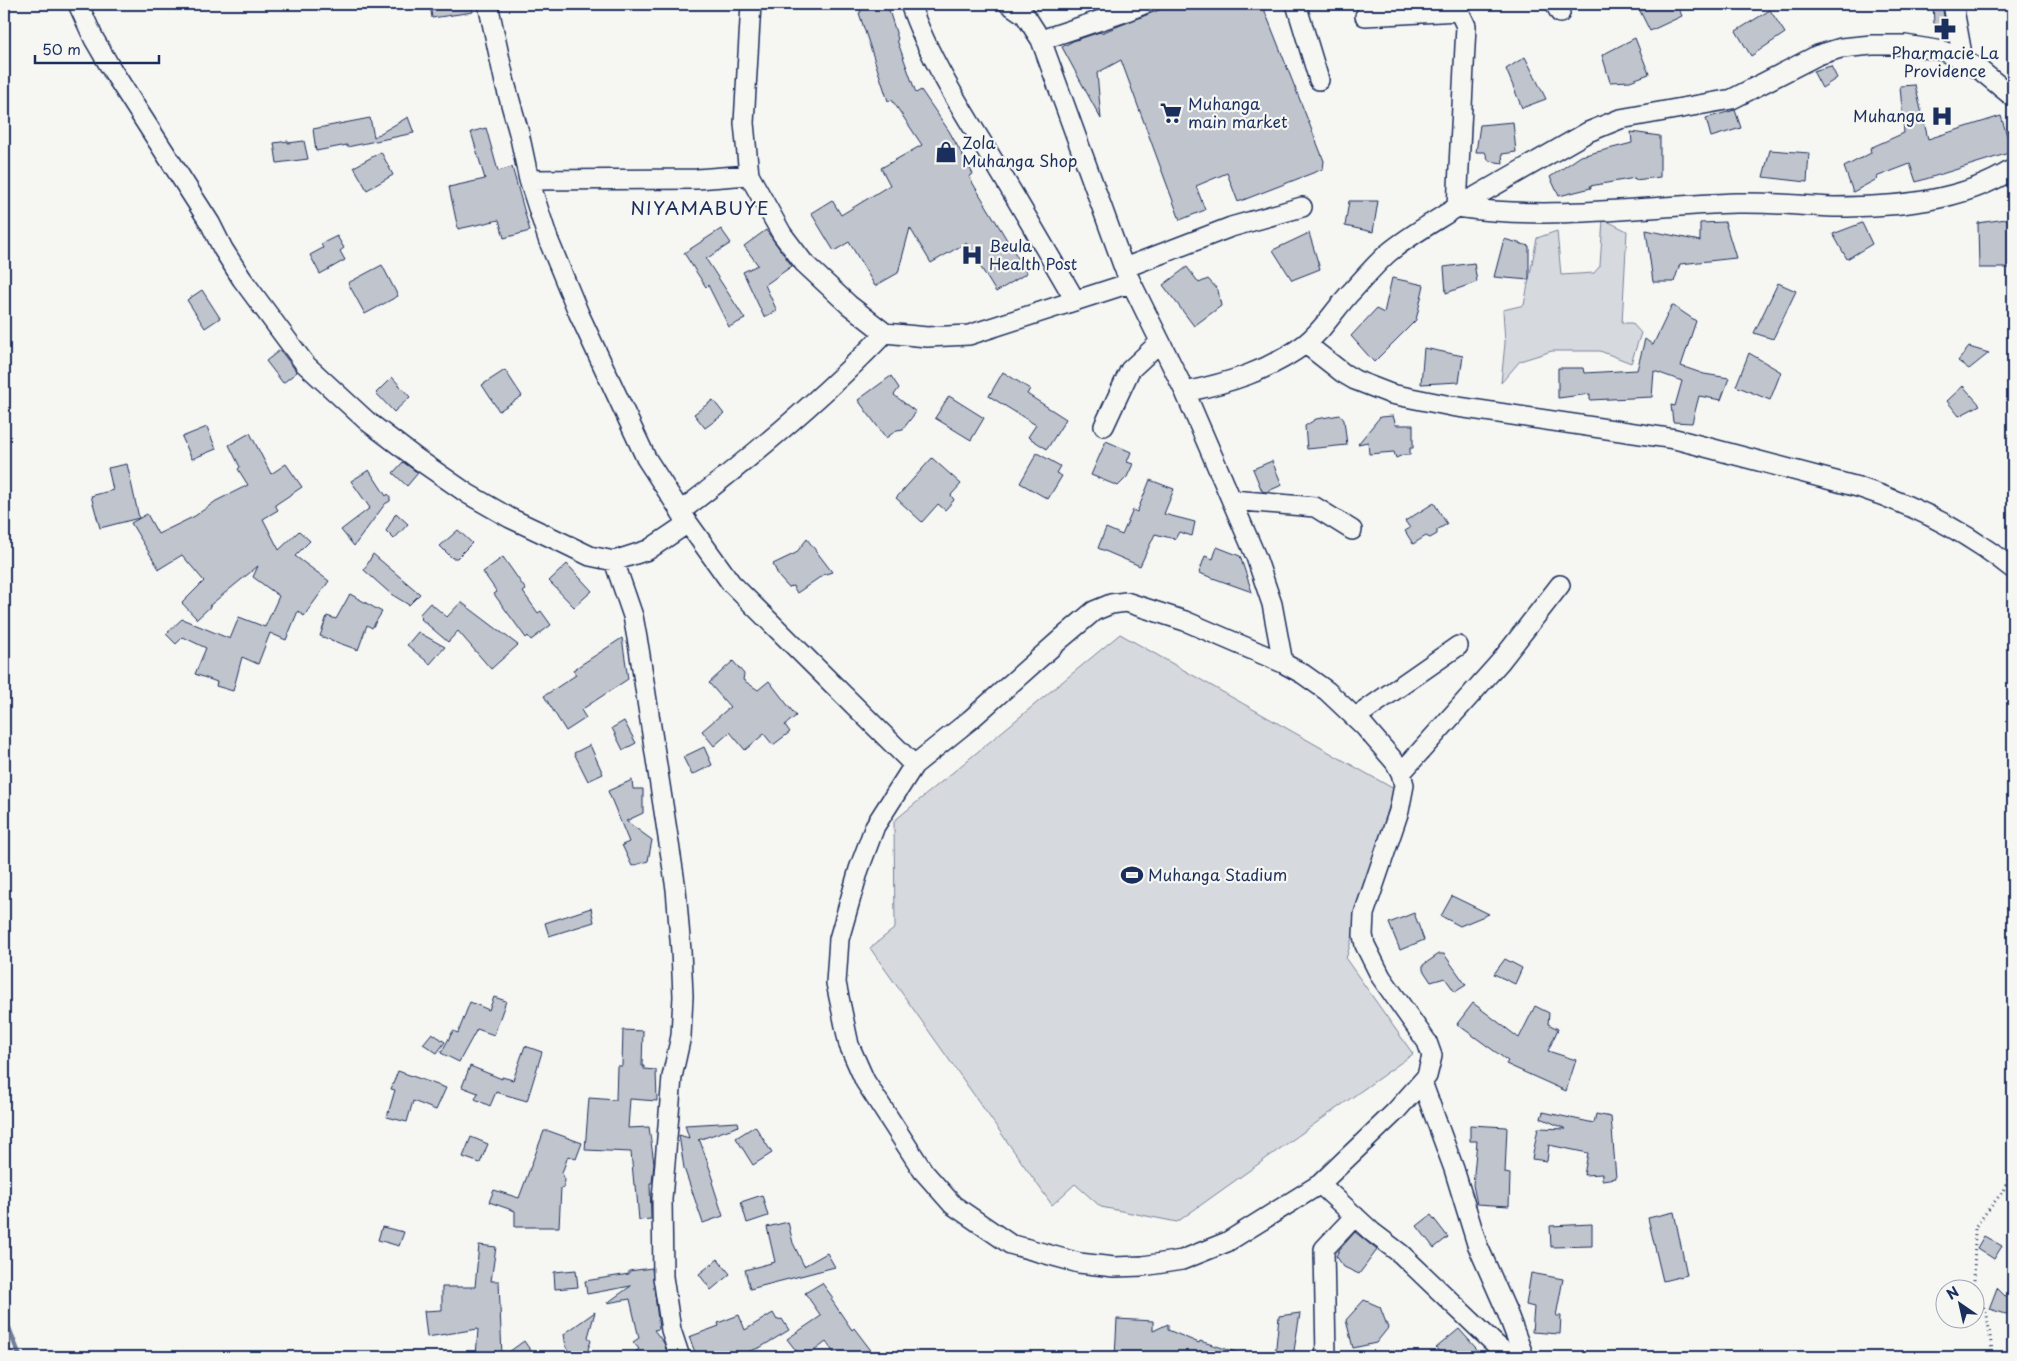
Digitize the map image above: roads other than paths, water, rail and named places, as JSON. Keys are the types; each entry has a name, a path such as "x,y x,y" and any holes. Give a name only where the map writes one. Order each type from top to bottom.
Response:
{"street":[{"path":"78,4 94,40 210,223 223,250 242,279 305,364 367,421 468,494 510,518 590,556 614,562 648,550 844,376 885,333"},
{"path":"488,4 504,83 519,133 529,180 548,239 579,314 646,458 684,518 731,583 914,765"},
{"path":"751,4 744,123 749,175 782,234 804,263 831,289 885,333 927,337 970,335 1075,300 1231,226 1302,207"},
{"path":"910,4 927,43 963,111 1075,300"},
{"path":"1009,4 1024,15 1042,40 1127,275 1185,392 1256,556 1272,604 1283,663"},
{"path":"1042,40 1122,14 1144,4"},
{"path":"1296,4 1319,80"},
{"path":"1953,4 1963,60"},
{"path":"1365,16 1458,11 1466,26 1457,207"},
{"path":"1185,392 1234,380 1261,370 1306,344 1350,292 1387,254 1457,207 1588,132 1620,119 1732,98 1826,53 1841,48 1872,45 1905,45 1943,51 1980,70 2013,97"},
{"path":"1457,207 1493,212 1542,212 1625,211 1738,203 1834,207 1878,206 1935,199 1975,188 1998,179 2013,169"},
{"path":"529,180 697,179 749,175"},
{"path":"1104,426 1130,370 1160,342"},
{"path":"1306,344 1342,373 1372,388 1391,394 1451,406 1675,440 1884,495 1928,515 1985,546 2013,569"},
{"path":"1232,500 1315,507 1352,530"},
{"path":"614,562 633,616 676,889 683,996 681,1036 672,1077 662,1199 665,1293 671,1330 680,1357"},
{"path":"1401,773 1500,662 1560,585"},
{"path":"1126,602 1185,621 1283,663 1327,691 1356,718 1395,762 1401,773 1404,785 1399,811 1364,914 1363,935 1364,945 1381,977 1427,1042 1432,1056 1430,1066 1422,1082 1395,1112 1320,1184 1226,1242 1182,1260 1143,1266 1114,1267 1079,1263 1010,1244 953,1206 923,1171 865,1081 849,1045 836,983 839,939 859,869 876,826 914,765 970,720 1094,612 1112,604 1126,602"},
{"path":"1356,718 1458,646"},
{"path":"1422,1082 1454,1169 1477,1244 1507,1312 1524,1357"},
{"path":"1320,1184 1354,1216 1401,1254 1494,1344 1511,1357"},
{"path":"1326,1357 1324,1249 1354,1216"}],"waterway":[{"path":"4,1316 20,1357"}],"place":[{"name":"Pharmacie La Providence","path":"1945,29"},
{"name":"Muhanga main market","path":"1171,113"},
{"name":"Muhanga","path":"1942,116"},
{"name":"Zola Muhanga Shop","path":"946,152"},
{"name":"Beula Health Post","path":"972,255"},
{"name":"Muhanga Stadium","path":"1132,875"}],"district":[{"name":"NIYAMABUYE","path":"700,208"}]}
